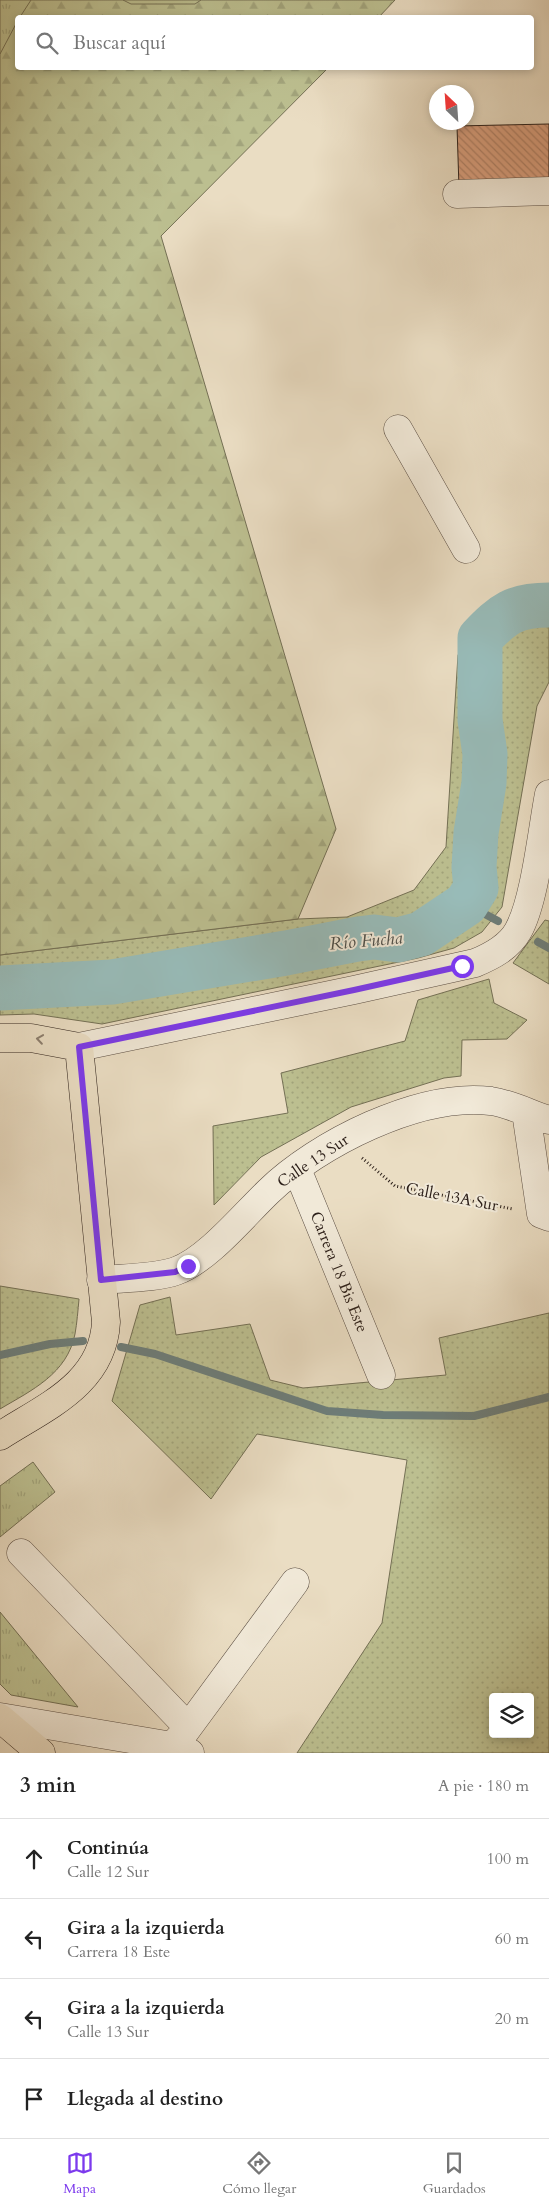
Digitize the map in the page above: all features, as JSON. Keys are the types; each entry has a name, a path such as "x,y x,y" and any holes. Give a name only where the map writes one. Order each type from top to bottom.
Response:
{"main road":[{"path":"0,1038 31,1038 79,1047 106,1333 94,1366 79,1383 61,1397 0,1436"},
{"path":"0,1717 41,1753"}],"street":[{"path":"457,194 549,191"},
{"path":"398,429 466,549"},
{"path":"79,1047 475,963 498,951 518,931 524,917 532,887 549,794"},
{"name":"Calle 13 Sur","path":"101,1280 175,1272 188,1266 206,1253 272,1188 297,1168 362,1129 392,1117 448,1103 489,1101 504,1104 537,1116"},
{"path":"537,1116 545,1215"},
{"name":"Carrera 18 Bis Este","path":"297,1168 381,1375"},
{"path":"21,1553 183,1742"},
{"path":"183,1742 295,1582"},
{"path":"0,1717 183,1742"}],"path":[{"name":"Calle 13A Sur","path":"342,1140 395,1186 545,1215"}],"green space":[{"path":"0,0 395,0 381,15 15,15 15,70 326,70 161,236 336,829 298,919 0,955"},
{"path":"0,0 31,0 21,15 15,15 15,26 0,54"},
{"path":"123,0 201,0 195,4 131,4"},
{"path":"549,589 549,682 537,706 502,907 482,932 454,948 418,958 102,1024 34,1014 0,1015 0,955 298,919 347,917 414,890 446,847 458,655 496,598"},
{"path":"545,920 549,921 549,984 513,963"},
{"path":"489,979 494,1003 527,1020 507,1039 462,1040 461,1076 444,1078 351,1107 261,1157 214,1205 213,1126 288,1113 281,1073 405,1041 418,1000"},
{"path":"0,1286 79,1299 75,1334 71,1348 64,1360 56,1370 36,1387 0,1409"},
{"path":"170,1297 176,1335 250,1324 270,1380 303,1388 446,1375 439,1338 549,1313 549,1753 297,1753 382,1623 407,1460 257,1434 211,1499 112,1401 140,1305"},
{"path":"33,1462 55,1492 0,1537 0,1486"},
{"path":"0,1612 78,1707 11,1695 0,1684"}],"building":[{"path":"549,124 549,186 459,188 457,130 474,130 474,126"}],"waterway":[{"name":"Río Fucha","path":"0,988 112,982 358,939 374,937 398,940 421,934 466,904 476,888 474,867 476,833 484,783 485,754 480,720 480,638 510,612 537,605 549,605"},
{"path":"466,904 498,921"},
{"path":"538,942 549,948"},
{"path":"0,1355 50,1344 83,1341"},
{"path":"121,1347 155,1354 327,1411 383,1415 474,1416 549,1397"}],"route":[{"path":"188,1266 175,1272 101,1280 79,1047 462,966"}]}
